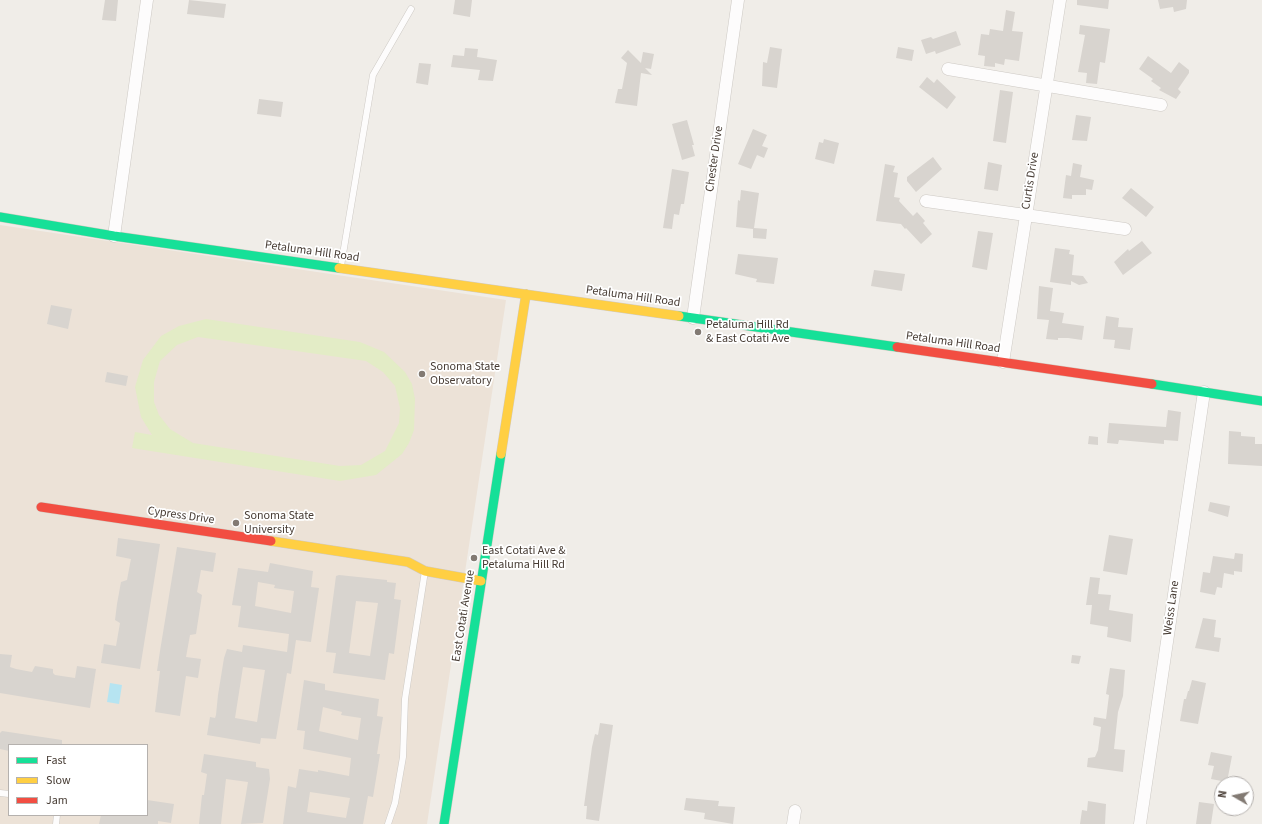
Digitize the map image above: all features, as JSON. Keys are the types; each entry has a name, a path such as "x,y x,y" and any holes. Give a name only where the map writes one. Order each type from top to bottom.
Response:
{"main road":[{"name":"Petaluma Hill Road","path":"0,217 114,236 1002,362 1262,401"},
{"name":"East Cotati Avenue","path":"444,824 526,294"},
{"name":"Cypress Drive","path":"41,507 408,562 425,571 481,581"}],"street":[{"path":"114,236 147,0"},
{"name":"Chester Drive","path":"692,318 738,0"},
{"name":"Curtis Drive","path":"1002,362 1045,85 1060,0"},
{"path":"948,69 1160,105"},
{"path":"926,201 1125,228"},
{"name":"Weiss Lane","path":"1140,824 1204,392"},
{"path":"793,824 795,811"}],"lane":[{"path":"341,268 373,75 411,9"},
{"path":"388,824 395,803 403,757 405,699 425,571"}],"shaded area":[{"name":"Sonoma State University","path":"0,225 506,300 427,824 0,824"}],"green space":[{"path":"206,319 360,342 384,352 405,372 412,384 415,399 414,430 409,443 402,454 376,475 340,481 132,448 135,432 152,435 141,417 135,387 143,360 161,336 179,326","holes":["198,337 366,361 383,372 395,386 400,408 399,423 385,451 361,465 340,466 193,443 170,429 159,415 154,402 154,382 160,361 177,345"]}],"water":[{"path":"110,683 122,685 119,704 107,702"}],"building":[{"path":"105,0 118,0 116,21 102,20"},
{"path":"189,0 226,4 224,18 187,14"},
{"path":"455,0 472,0 470,17 453,14"},
{"path":"1077,0 1109,0 1108,9 1077,5"},
{"path":"1158,0 1187,0 1186,9 1174,12 1173,7 1160,9"},
{"path":"1006,10 1015,12 1012,31 1023,32 1019,61 1005,59 1004,65 995,63 995,67 984,66 985,56 978,55 981,34 989,35 990,29 1003,31"},
{"path":"1080,25 1110,29 1105,63 1100,62 1097,84 1086,83 1087,73 1078,72 1085,35 1079,34"},
{"path":"956,31 961,45 936,54 935,51 926,54 921,40 931,37 933,39"},
{"path":"770,47 782,49 777,88 762,86 763,62 767,63"},
{"path":"898,47 914,50 912,61 896,58"},
{"path":"465,48 478,49 477,57 497,60 493,81 478,80 480,70 451,67 453,55 464,56"},
{"path":"628,50 641,63 643,52 654,54 651,69 645,68 652,75 641,73 637,106 615,103 618,89 622,89 627,63 621,58"},
{"path":"1148,56 1171,73 1179,62 1189,70 1189,73 1178,89 1181,92 1176,99 1159,90 1161,88 1151,81 1153,79 1139,69"},
{"path":"419,63 431,64 428,85 416,83"},
{"path":"927,77 934,83 937,79 956,97 947,109 919,87"},
{"path":"1000,90 1013,92 1006,143 993,141"},
{"path":"259,99 283,102 281,117 257,114"},
{"path":"1076,115 1091,117 1087,141 1072,140"},
{"path":"687,120 694,145 692,145 695,156 682,160 672,124"},
{"path":"753,129 767,135 762,146 768,148 764,158 757,155 751,169 738,164"},
{"path":"824,139 839,143 834,164 815,159 819,142 823,143"},
{"path":"933,157 942,169 916,192 907,181 907,177"},
{"path":"988,162 1002,165 998,191 984,189"},
{"path":"1073,163 1082,165 1080,177 1094,180 1092,190 1086,189 1086,195 1072,195 1072,199 1063,198 1066,175 1071,176"},
{"path":"885,164 895,166 893,172 898,173 894,197 900,198 899,201 913,216 917,212 925,221 923,223 932,234 921,244 901,224 876,221"},
{"path":"672,169 689,172 684,204 681,204 679,215 674,214 672,229 663,228"},
{"path":"1131,188 1154,207 1146,217 1122,198"},
{"path":"741,190 759,193 754,228 767,229 766,239 753,238 753,229 736,227 738,200 740,201"},
{"path":"978,231 993,233 987,270 972,267"},
{"path":"1142,241 1152,253 1123,275 1114,262 1128,249 1129,251"},
{"path":"1055,248 1070,250 1069,254 1074,255 1072,275 1083,276 1088,283 1079,285 1071,281 1071,285 1050,282"},
{"path":"738,254 778,258 774,284 756,282 757,279 735,274"},
{"path":"874,270 905,274 902,291 871,286"},
{"path":"1039,286 1053,288 1050,311 1064,313 1062,323 1084,326 1082,340 1068,338 1058,338 1058,340 1046,339 1049,320 1037,319"},
{"path":"51,305 72,309 68,329 47,324"},
{"path":"1106,316 1119,318 1118,327 1133,328 1130,350 1114,348 1115,340 1103,339"},
{"path":"107,372 128,376 126,386 105,382"},
{"path":"1168,410 1181,412 1178,441 1164,440 1164,444 1119,440 1118,444 1107,443 1109,423 1166,427"},
{"path":"1229,431 1241,432 1241,436 1255,437 1255,444 1262,444 1262,466 1228,464"},
{"path":"1089,436 1098,437 1098,445 1088,444"},
{"path":"1210,502 1230,506 1228,517 1208,511"},
{"path":"1109,535 1133,539 1127,575 1103,571"},
{"path":"118,538 160,544 140,669 101,663 104,644 116,646 120,623 115,620 117,604 121,582 127,580 131,559 116,556"},
{"path":"177,547 216,553 213,572 201,570 197,592 202,595 196,634 190,635 186,657 201,659 198,678 186,676 180,716 155,712 160,671 157,671"},
{"path":"1235,553 1243,554 1242,572 1234,571 1234,575 1224,573 1222,588 1217,587 1215,595 1200,592 1203,572 1210,573 1213,556 1234,559"},
{"path":"270,563 313,571 311,587 319,588 311,642 296,640 291,674 287,673 276,739 261,738 260,744 207,735 210,717 215,718 216,715 224,658 227,649 242,652 243,645 287,652 289,634 238,627 241,606 232,605 238,568 268,572","holes":["258,582 275,585 274,588 294,591 291,613 255,606","243,667 265,670 257,722 235,718"]},
{"path":"339,575 387,580 387,582 396,583 394,599 401,600 394,654 389,653 385,680 333,673 336,653 326,652 336,576","holes":["356,601 378,603 370,656 349,653"]},
{"path":"1090,577 1100,578 1098,594 1111,595 1109,610 1133,614 1131,642 1107,637 1108,627 1090,624 1092,605 1086,605"},
{"path":"1203,618 1216,620 1214,637 1221,638 1219,652 1195,648"},
{"path":"0,654 12,655 10,667 32,672 35,666 53,669 53,673 55,675 75,678 77,666 96,669 90,708 0,693"},
{"path":"1072,655 1081,656 1079,664 1071,663"},
{"path":"1110,668 1125,670 1123,696 1118,712 1114,749 1125,750 1123,772 1087,767 1088,758 1095,757 1098,750 1101,727 1093,725 1094,717 1106,719 1109,695 1106,694"},
{"path":"304,680 325,684 325,690 379,699 377,716 383,717 377,754 380,754 373,797 368,796 363,824 283,824 288,786 296,788 299,769 318,772 318,770 349,776 351,758 303,749 305,731 297,730","holes":["323,707 342,712 341,715 361,718 358,740 319,731","310,792 350,798 346,818 307,812"]},
{"path":"1192,680 1206,683 1198,724 1180,721 1184,699 1186,699"},
{"path":"600,723 613,725 599,821 586,819 587,806 584,806 592,747 595,734 598,735"},
{"path":"2,731 62,740 62,744 8,744 8,751 0,749 0,733"},
{"path":"1211,752 1232,756 1228,776 1214,776 1214,780 1211,779 1214,766 1208,765"},
{"path":"204,754 256,762 256,767 269,769 270,779 263,823 241,824 248,782 226,779 221,824 199,824 202,795 204,795 207,774 201,772"},
{"path":"686,798 719,801 718,806 735,807 733,824 704,819 705,813 684,810"},
{"path":"148,800 174,804 171,823 158,821 158,824 99,824 101,816 148,816"},
{"path":"1088,801 1106,804 1105,824 1080,824 1082,810 1087,811"},
{"path":"1199,802 1214,804 1211,824 1196,824"}],"traffic: fast":[{"path":"0,217 114,236 339,268"},
{"path":"679,316 897,347"},
{"path":"1152,384 1262,401"},
{"path":"444,824 501,454"}],"traffic: slow":[{"path":"339,268 679,316"},
{"path":"501,454 526,294"},
{"path":"271,541 408,562 425,571 481,581"}],"traffic: jam":[{"path":"897,347 1152,384"},
{"path":"41,507 271,541"}],"place":[{"name":"Petaluma Hill Rd & East Cotati Ave","path":"698,332"},
{"name":"Sonoma State Observatory","path":"422,374"},
{"name":"Sonoma State University","path":"236,523"},
{"name":"East Cotati Ave & Petaluma Hill Rd","path":"474,558"}]}
